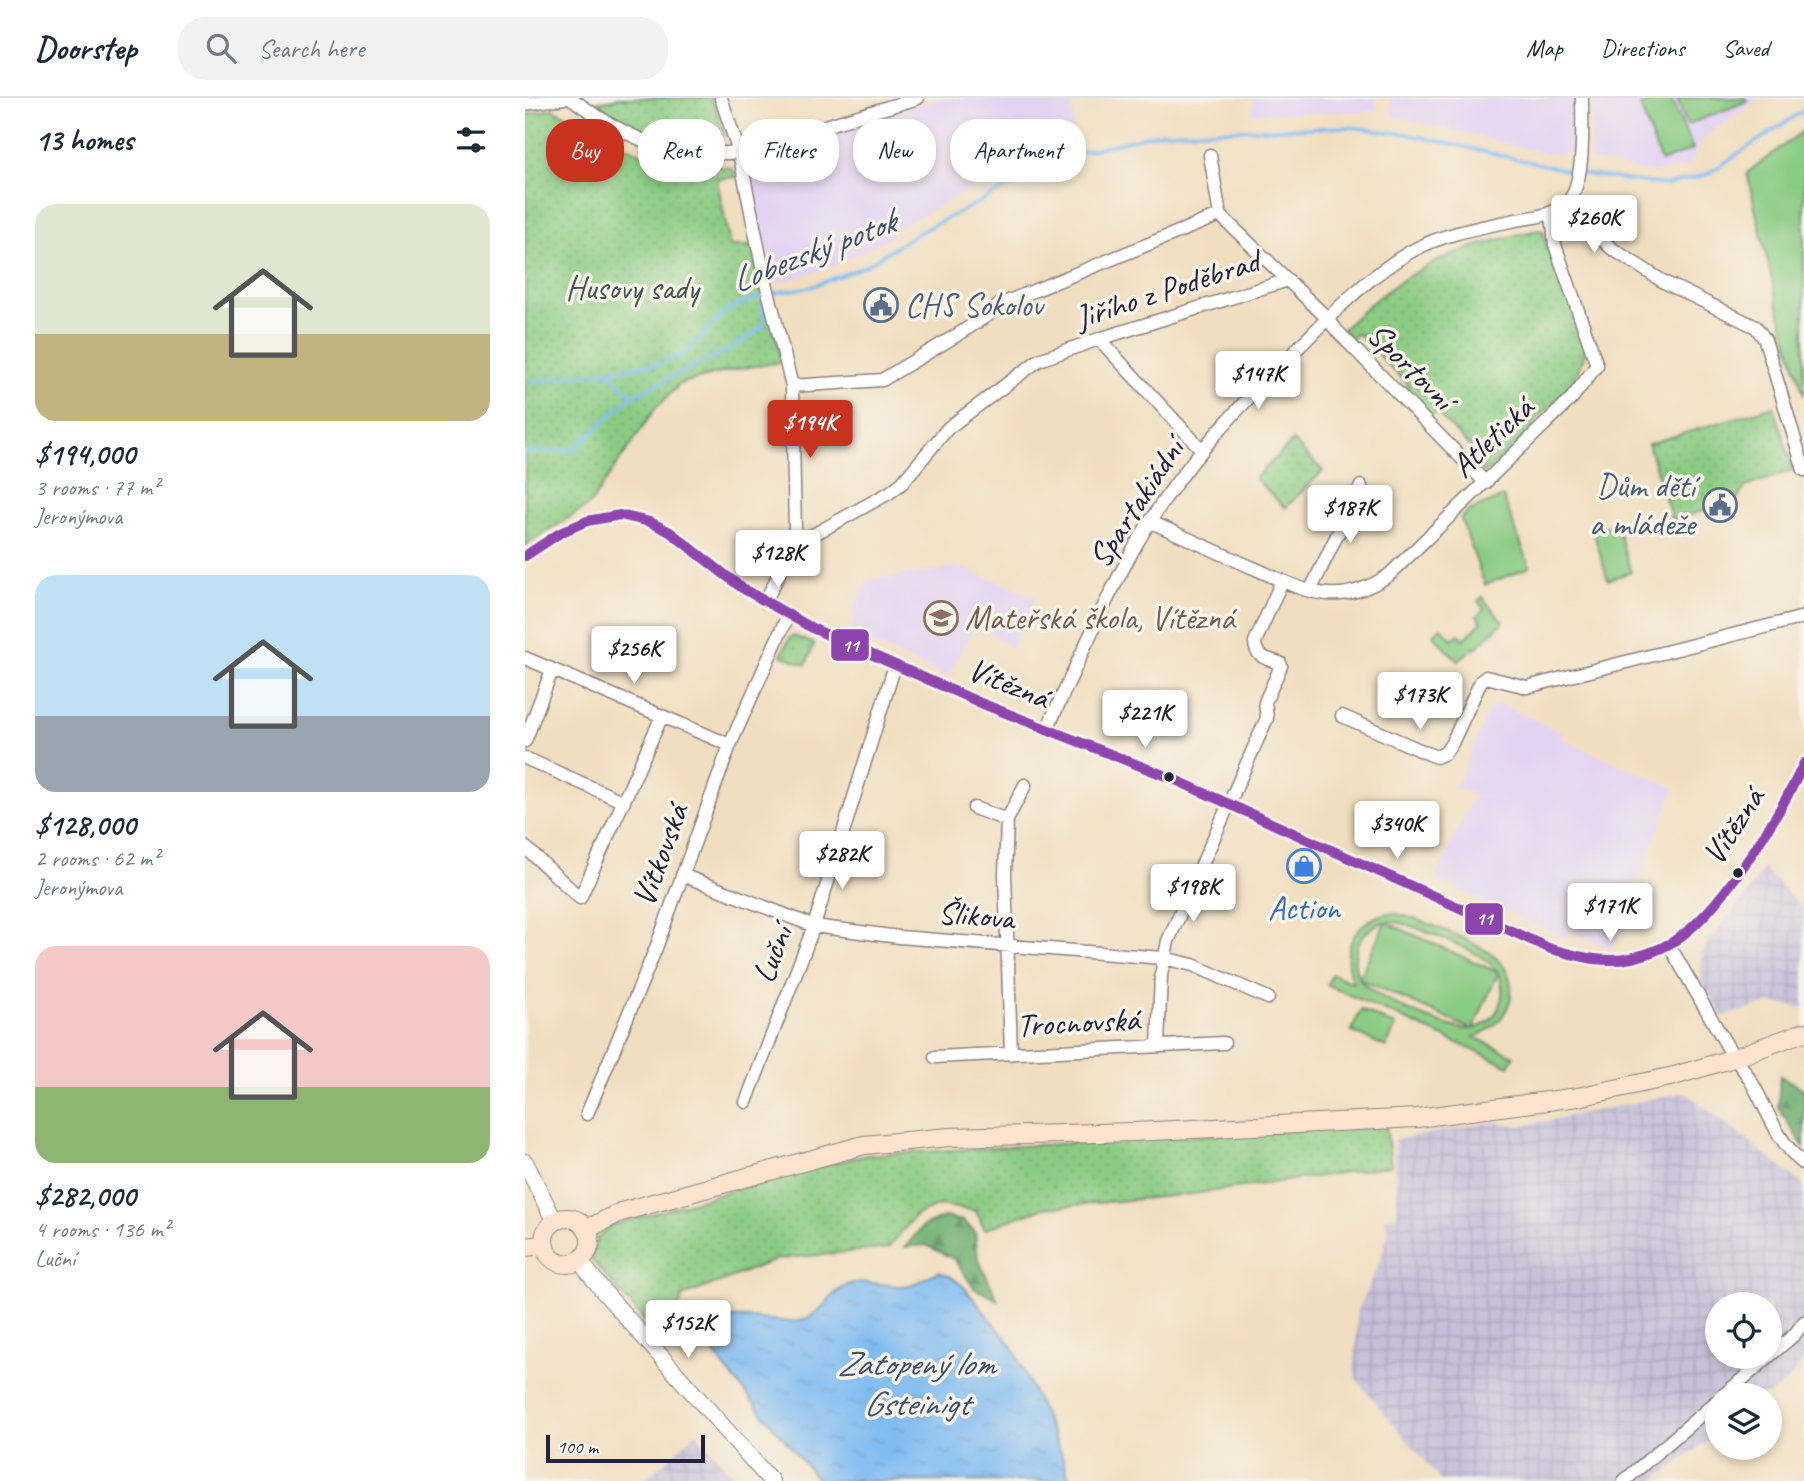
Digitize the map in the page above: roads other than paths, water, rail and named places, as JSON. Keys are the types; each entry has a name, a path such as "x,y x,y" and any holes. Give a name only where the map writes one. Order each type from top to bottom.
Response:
{"main road":[{"path":"586,1229 621,1212 864,1145 949,1137 1133,1132 1417,1118 1579,1097 1674,1076 1734,1058 1804,1032"},
{"path":"572,1219 586,1229 590,1246 579,1260 561,1263 551,1256 545,1245 546,1234 555,1222 572,1219"},
{"path":"525,1247 545,1245"}],"street":[{"path":"525,104 564,98"},
{"path":"571,98 602,121 643,142 683,152 739,152 721,98"},
{"path":"839,122 918,98"},
{"path":"1582,98 1580,160 1574,195 1566,205 1611,248 1664,282 1756,327 1765,340 1804,470"},
{"path":"792,386 882,380 991,313 999,304 1220,215 1210,155"},
{"path":"745,182 763,271 792,386 795,522 793,546 765,602"},
{"name":"Spartakiádní","path":"1047,729 1137,542 1202,450 1250,396 1380,272 1432,241 1456,233 1552,214 1566,205"},
{"name":"Atletická","path":"1151,522 1282,581 1327,594 1344,594 1380,581 1405,562 1572,398 1597,365 1555,245 1552,214"},
{"name":"Sportovní","path":"1220,215 1328,319 1486,483"},
{"name":"Jiřího z Poděbrad","path":"793,546 889,493 902,483 948,428 1033,364 1099,339 1288,280"},
{"path":"1099,339 1202,450"},
{"path":"1310,591 1361,486"},
{"name":"Vítězná","path":"525,556 576,525 608,516 630,516 650,522 670,532 716,570 765,602 895,665 976,701 1171,778 1551,949 1582,957 1617,960 1651,952 1669,945 1699,921 1772,821 1804,763"},
{"path":"1158,1045 1163,958 1168,941 1267,718 1265,702 1281,666 1261,657 1256,652 1255,642 1282,581"},
{"name":"Vítkovská","path":"587,1114 656,947 730,745 788,615"},
{"path":"1342,716 1436,757 1445,753 1452,743 1476,690 1486,677 1527,687 1804,617"},
{"path":"525,658 730,745"},
{"name":"Luční","path":"746,1102 814,926 895,665"},
{"path":"525,741 552,670"},
{"path":"525,847 580,898 662,716"},
{"path":"525,758 624,802"},
{"path":"1011,1054 1005,874 1007,820 1025,785"},
{"path":"974,808 1007,820"},
{"name":"Šlikova","path":"682,875 814,926 899,937 1163,958 1193,965 1268,999"},
{"path":"1669,945 1734,1058 1748,1073 1777,1134 1804,1164"},
{"name":"Trocnovská","path":"935,1058 1224,1043"},
{"path":"525,1162 555,1222"},
{"path":"579,1260 772,1481"},
{"path":"1738,1383 1795,1334 1804,1322"},
{"path":"1624,1481 1705,1411"}],"water":[{"name":"Zatopený lom Gsteinigt","path":"939,1272 952,1277 964,1287 1013,1347 1062,1455 1070,1481 819,1481 724,1367 703,1337 708,1327 729,1318 787,1321 806,1319 850,1284 863,1282 904,1286"}],"waterway":[{"name":"Lobezský potok","path":"1583,174 1665,185 1706,175 1804,110"},
{"name":"Lobezský potok","path":"773,293 811,287 865,266 918,233 1074,154 1163,132 1349,127 1407,134 1575,172"},
{"name":"Lobezský potok","path":"525,383 661,363 688,351 728,309 765,295"},
{"path":"607,371 632,396 730,349 764,326 762,296"},
{"path":"525,452 573,450 632,396"}],"place":[{"name":"CHS Sokolov","path":"881,305"},
{"name":"Dům dětí a mládeže","path":"1720,505"},
{"name":"Mateřská škola, Vítězná","path":"941,618"},
{"name":"Action","path":"1304,866"}],"park label":[{"name":"Husovy sady","path":"632,288"}]}
